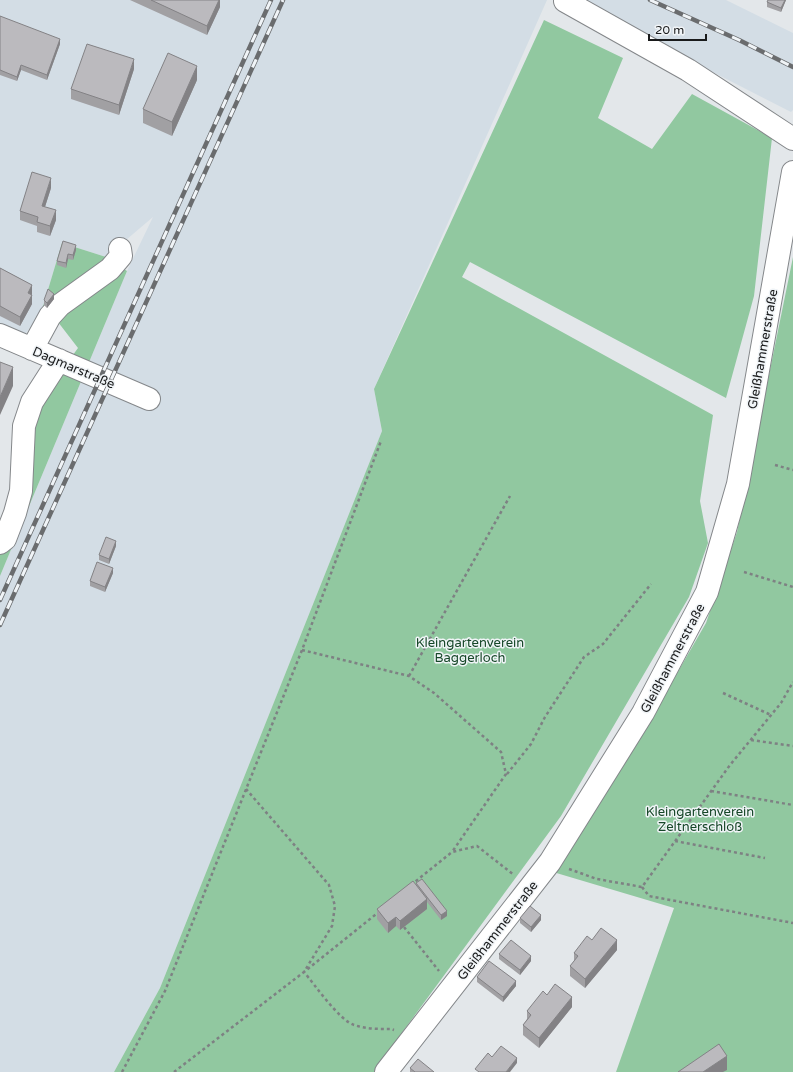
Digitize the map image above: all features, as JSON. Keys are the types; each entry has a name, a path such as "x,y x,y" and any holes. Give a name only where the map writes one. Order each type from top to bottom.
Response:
{"street":[{"path":"565,2 688,70 793,139"},
{"name":"Gleißhammerstraße","path":"386,1072 550,862 643,713 706,592 738,484 793,172"},
{"path":"32,349 50,316 60,305 110,269 121,256 120,249"},
{"name":"Dagmarstraße","path":"0,335 149,399"},
{"path":"0,543 5,539 15,513 21,491 24,426 32,402 59,360"}],"path":[{"path":"122,1072 165,991 302,650 381,441"},
{"path":"775,465 793,470"},
{"path":"409,676 510,496"},
{"path":"744,572 793,587"},
{"path":"409,887 452,852 506,774 531,744 545,717 584,657 603,644 651,584"},
{"path":"302,650 409,676 434,693 501,752 506,774"},
{"path":"642,887 730,765 781,703 793,682"},
{"path":"723,693 771,715"},
{"path":"751,740 793,746"},
{"path":"246,789 329,885 335,906 332,926 304,972"},
{"path":"711,791 793,805"},
{"path":"675,841 766,858"},
{"path":"452,852 477,846 529,888"},
{"path":"550,862 597,879 642,887 649,896 793,923"},
{"path":"174,1072 304,972 384,907"},
{"path":"404,927 440,972"},
{"path":"304,972 343,1019 353,1025 368,1029 391,1029 410,1041"}],"shaded area":[{"path":"0,0 547,0 374,389 382,431 160,988 114,1072 0,1072 0,576 127,271 153,217 106,257 62,243 41,313 23,337 0,327"},
{"path":"572,0 726,0 793,33 793,110 791,112"}],"green space":[{"name":"Kleingartenverein Baggerloch","path":"544,20 623,58 598,118 652,149 692,94 772,138 754,296 726,398 470,262 462,277 713,415 700,501 708,543 689,597 561,816 401,1034 377,1072 114,1072 160,988 382,431 374,389"},
{"path":"62,243 106,257 127,271 0,576 0,550 36,406 78,348 58,322 41,313"},
{"name":"Kleingartenverein Zeltnerschloß","path":"793,257 793,1072 616,1072 674,908 553,872 627,760 706,623 737,532"}],"building":[{"path":"151,0 219,0 207,26"},
{"path":"768,0 785,0 781,8 767,2"},
{"path":"0,16 60,39 47,75 21,65 17,77 0,70"},
{"path":"87,44 134,59 119,105 71,89"},
{"path":"168,53 197,66 172,122 143,109"},
{"path":"32,172 51,178 42,206 56,210 50,226 37,222 38,217 20,211"},
{"path":"63,241 76,245 73,255 68,254 66,263 57,261"},
{"path":"0,268 32,285 28,293 32,295 20,317 0,306"},
{"path":"48,289 54,294 47,303 44,300"},
{"path":"0,362 13,367 0,397"},
{"path":"106,537 116,541 109,559 99,555"},
{"path":"97,562 113,568 105,587 90,581"},
{"path":"422,879 447,911 441,915 416,883"},
{"path":"413,881 427,899 400,921 396,917 388,923 377,909"},
{"path":"530,906 541,915 531,927 520,918"},
{"path":"601,928 617,940 585,979 570,966 578,956 574,953 587,936 592,940"},
{"path":"511,940 531,956 520,970 499,954"},
{"path":"489,961 516,981 503,997 477,977"},
{"path":"555,984 572,997 539,1038 523,1025 531,1015 527,1011 543,991 547,995"},
{"path":"719,1044 727,1056 703,1072 678,1072"},
{"path":"501,1046 517,1058 506,1072 479,1072 475,1069 488,1053 492,1057"},
{"path":"418,1059 434,1072 415,1072 410,1068"}],"railway":[{"path":"0,600 271,0"},
{"path":"0,625 283,0"},
{"path":"650,0 739,40 793,67"}]}
